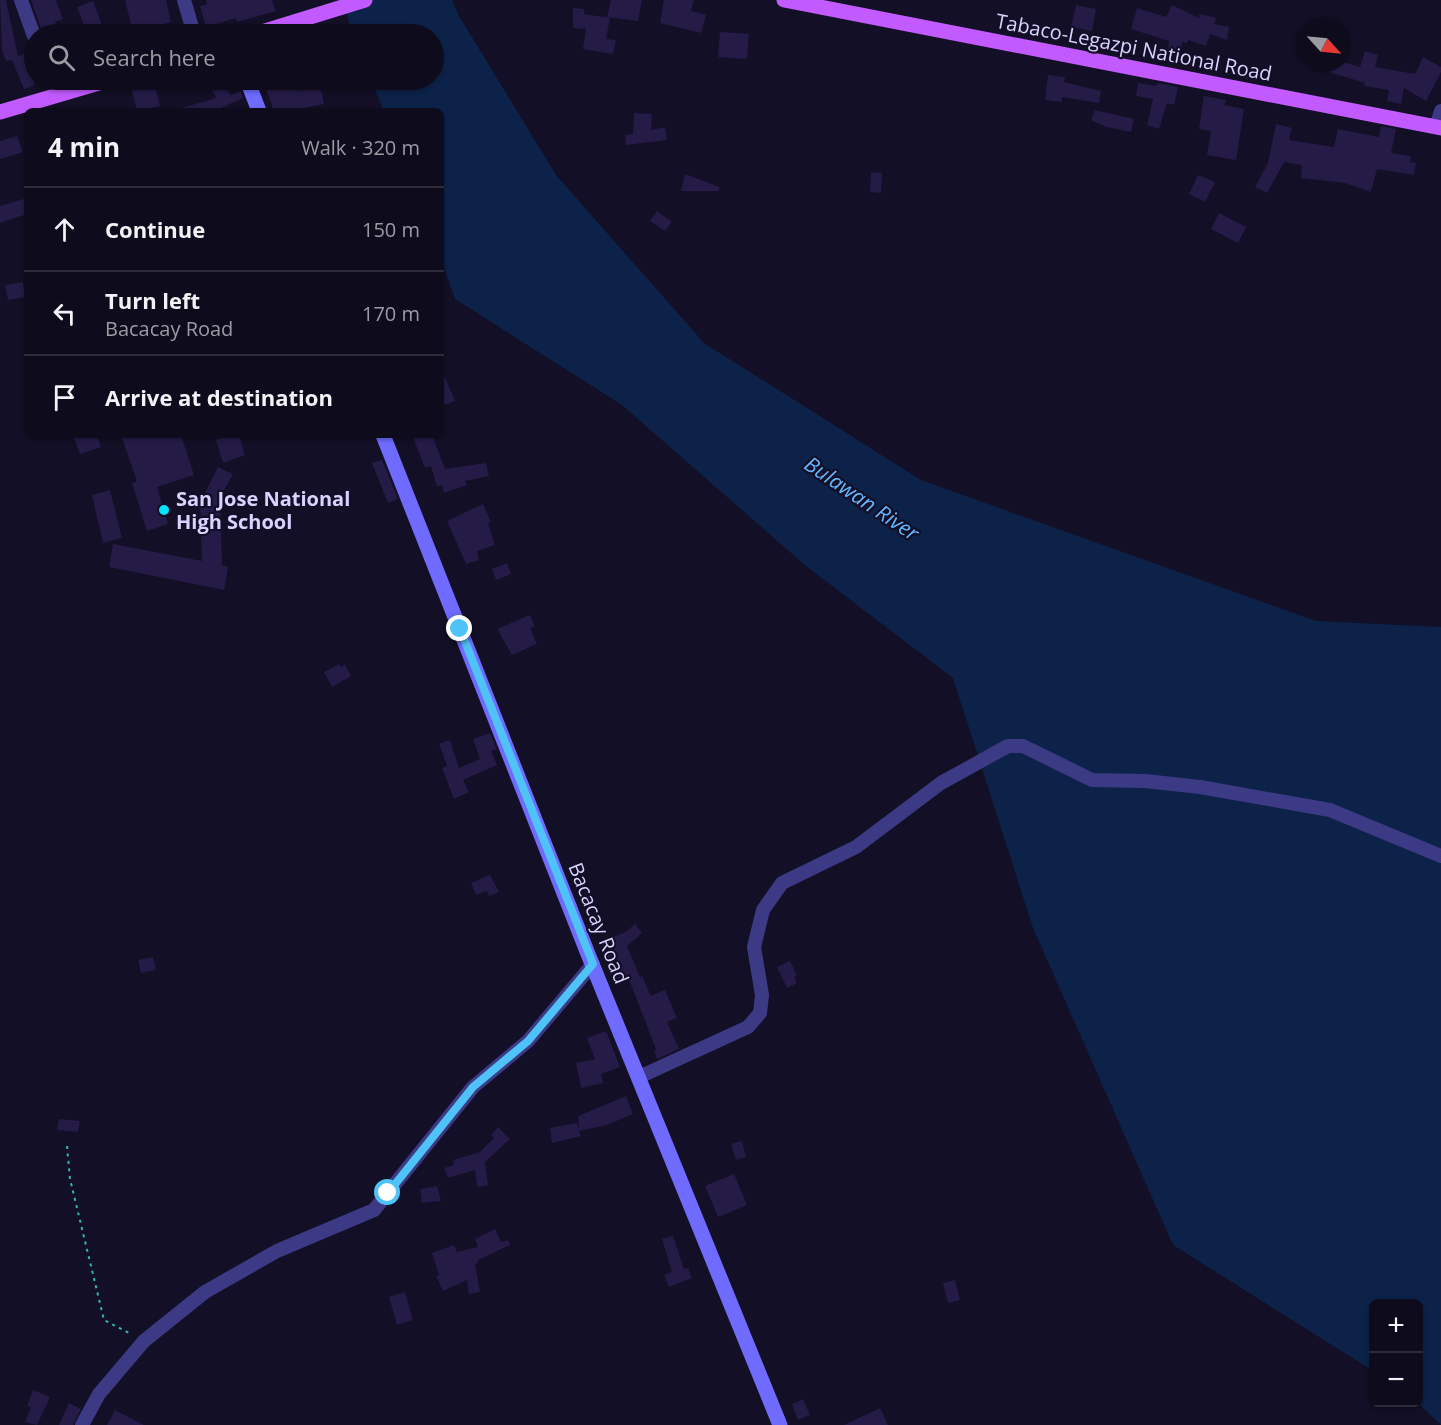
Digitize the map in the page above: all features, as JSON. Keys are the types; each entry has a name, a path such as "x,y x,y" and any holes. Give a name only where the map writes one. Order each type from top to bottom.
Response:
{"main road":[{"path":"287,24 366,0"},
{"name":"Tabaco-Legazpi National Road","path":"784,0 1438,127"},
{"path":"0,112 53,90"},
{"path":"251,90 258,108"},
{"name":"Bacacay Road","path":"384,438 593,964 780,1425"}],"street":[{"path":"21,0 30,24"},
{"path":"184,0 191,24"},
{"path":"1438,127 1441,111"},
{"path":"639,1077 748,1027 759,1013 762,995 754,947 763,910 782,883 856,847 941,783 1008,746 1023,746 1092,780 1145,781 1200,787 1330,810 1441,856"},
{"path":"82,1425 99,1394 144,1341 215,1286 277,1251 374,1210 473,1087 528,1041 593,964"}],"path":[{"path":"67,1146 70,1179 104,1320 144,1341"}],"water":[{"name":"Bulawan River","path":"342,0 452,0 459,16 556,175 704,343 921,480 1316,621 1441,627 1441,1425 1422,1407 1423,1299 1369,1299 1369,1368 1173,1245 1033,928 953,678 806,566 622,405 455,299 444,268 444,108 383,108 375,90 444,90 444,24 350,24"}],"building":[{"path":"0,0 6,0 18,56 24,54 24,89 12,60 6,61 2,51"},
{"path":"31,0 56,0 63,19 55,22 56,24 39,24"},
{"path":"125,0 166,0 171,22 131,24"},
{"path":"206,0 272,0 276,11 237,22 236,18 216,24 205,24 200,6 207,4"},
{"path":"611,0 642,0 638,21 607,17"},
{"path":"664,0 694,0 691,11 706,15 701,33 660,23"},
{"path":"93,1 102,24 83,24 77,7"},
{"path":"1076,5 1096,9 1092,31 1071,27"},
{"path":"1172,5 1199,18 1200,14 1216,18 1214,24 1229,27 1227,40 1210,34 1206,46 1188,40 1187,43 1182,42 1181,54 1168,52 1169,41 1131,29 1137,8 1166,17"},
{"path":"573,8 584,9 584,14 610,18 606,39 616,40 613,54 583,49 586,29 573,28"},
{"path":"720,32 749,34 747,59 718,57"},
{"path":"1365,51 1378,55 1375,67 1415,74 1423,57 1441,67 1441,72 1426,101 1404,88 1401,104 1387,101 1389,90 1364,86 1365,83 1329,72 1351,72 1351,64 1360,67"},
{"path":"1048,75 1065,77 1064,82 1101,91 1099,103 1062,97 1062,102 1045,100"},
{"path":"1138,83 1156,86 1157,83 1178,87 1174,105 1167,103 1159,129 1147,125 1153,99 1136,96"},
{"path":"132,90 156,90 160,106 136,108"},
{"path":"212,90 228,90 230,95 241,91 243,98 221,108 182,108 216,98"},
{"path":"267,90 321,90 324,104 305,108 273,108"},
{"path":"1204,96 1226,100 1224,105 1244,109 1236,160 1207,155 1211,131 1199,129"},
{"path":"1095,110 1134,119 1131,132 1107,127 1091,120"},
{"path":"634,113 652,114 651,130 665,127 667,140 626,145 625,135 633,134"},
{"path":"1276,124 1292,128 1289,140 1334,147 1338,129 1379,137 1381,126 1396,129 1391,153 1411,156 1410,162 1416,163 1414,175 1377,169 1371,192 1345,183 1301,178 1302,165 1284,162 1267,193 1255,187 1268,163"},
{"path":"17,136 23,152 0,159 0,141"},
{"path":"871,172 882,173 881,193 870,192"},
{"path":"685,174 720,187 719,191 681,191"},
{"path":"1198,175 1215,182 1205,202 1189,194"},
{"path":"24,199 24,215 0,223 0,206"},
{"path":"657,211 672,222 665,231 650,221"},
{"path":"1219,213 1246,227 1238,243 1211,229"},
{"path":"23,282 24,297 8,300 5,285"},
{"path":"444,375 455,401 444,405"},
{"path":"74,438 98,438 101,447 80,454"},
{"path":"122,438 182,438 194,475 157,487 168,524 147,531 132,483 137,481"},
{"path":"240,438 245,455 223,463 216,440"},
{"path":"413,438 433,438 445,469 486,463 489,476 465,481 467,485 444,493 442,485 437,487 431,466 425,468"},
{"path":"382,460 398,499 388,503 372,463"},
{"path":"218,467 233,474 220,498 222,565 228,567 224,590 109,567 113,544 202,561 200,503"},
{"path":"110,490 122,538 103,543 92,495"},
{"path":"483,504 491,522 488,524 495,545 477,551 479,560 466,564 447,521"},
{"path":"507,563 511,574 496,580 492,569"},
{"path":"530,615 535,626 530,628 537,644 512,655 497,629"},
{"path":"339,664 341,667 345,665 351,676 332,687 324,672"},
{"path":"490,733 497,749 491,751 497,765 463,780 469,792 454,799 442,768 447,766 439,744 450,740 459,768 480,759 473,739"},
{"path":"490,875 499,892 489,896 487,891 476,895 471,883"},
{"path":"635,924 642,933 627,946 640,977 642,976 651,996 665,990 677,1018 667,1022 679,1049 657,1059 654,1050 656,1049 628,977 613,983 600,941 624,933"},
{"path":"153,957 156,970 141,973 138,960"},
{"path":"790,961 797,975 794,977 797,983 787,988 777,967"},
{"path":"606,1031 620,1067 601,1074 603,1083 581,1088 576,1063 595,1059 587,1038"},
{"path":"626,1096 633,1114 607,1125 579,1131 581,1136 552,1143 550,1128 577,1123 579,1130 578,1116"},
{"path":"59,1119 80,1121 78,1132 57,1130"},
{"path":"498,1127 510,1139 485,1162 488,1185 477,1187 475,1170 448,1178 444,1168 454,1165 453,1160 480,1152 494,1138 491,1135"},
{"path":"742,1141 746,1157 736,1160 731,1144"},
{"path":"734,1174 747,1205 718,1217 705,1186"},
{"path":"437,1186 441,1201 422,1203 420,1189"},
{"path":"495,1229 501,1242 508,1240 510,1245 478,1260 475,1264 480,1292 469,1294 467,1280 443,1291 436,1276 439,1275 432,1253 454,1245 457,1252 478,1247 475,1239"},
{"path":"673,1236 684,1269 688,1268 692,1278 669,1287 664,1275 672,1272 662,1239"},
{"path":"955,1280 960,1300 948,1303 943,1283"},
{"path":"405,1292 413,1320 397,1325 389,1297"},
{"path":"33,1390 50,1397 37,1425 25,1422 31,1407 27,1406"},
{"path":"803,1399 810,1415 798,1420 792,1404"},
{"path":"69,1403 81,1409 73,1425 59,1425"},
{"path":"880,1408 888,1425 844,1425"},
{"path":"115,1410 144,1425 107,1425"}],"place":[{"name":"San Jose National High School","path":"164,510"}],"route":[{"path":"388,1193 473,1087 528,1041 593,964 460,629"}]}
